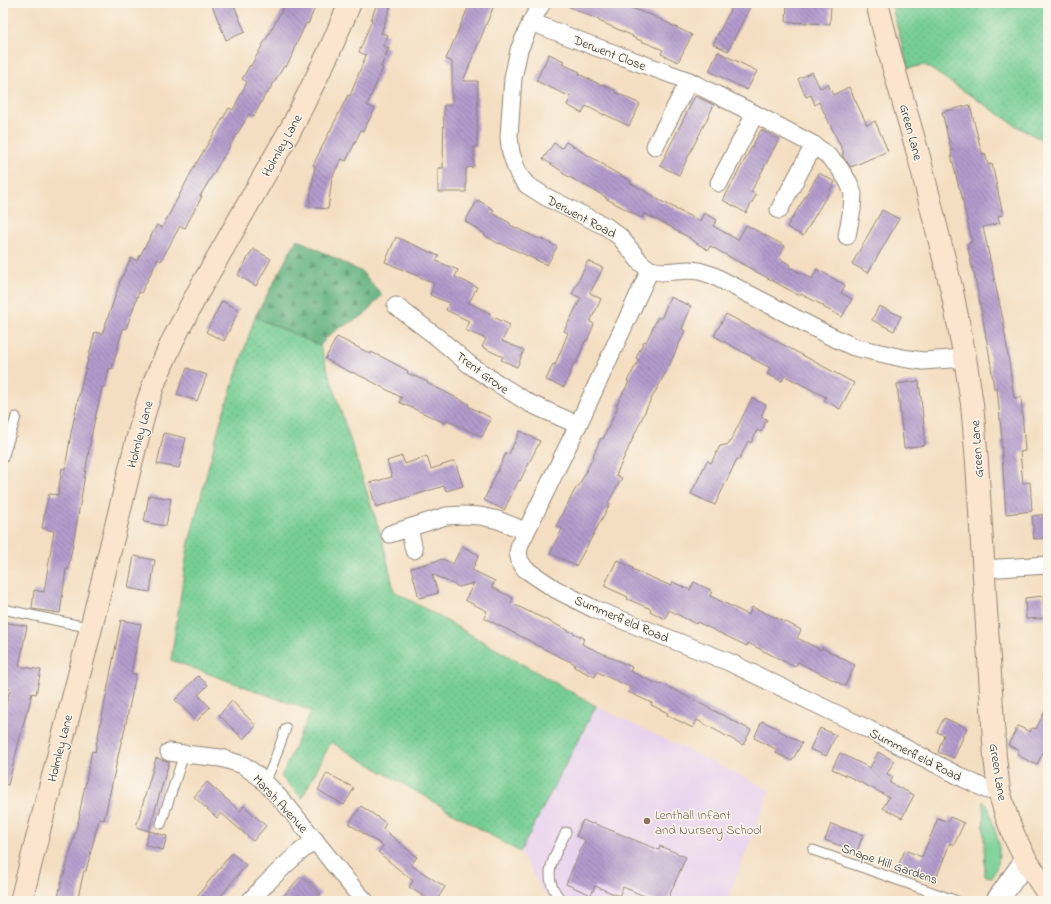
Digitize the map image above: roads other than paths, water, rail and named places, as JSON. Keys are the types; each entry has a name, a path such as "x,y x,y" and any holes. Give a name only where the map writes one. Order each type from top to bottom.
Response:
{"main road":[{"name":"Green Lane","path":"877,3 932,209 952,291 965,358 972,404 977,462 995,757 999,791 1015,838 1026,860 1048,894"},
{"name":"Holmley Lane","path":"21,901 91,628 135,448 146,407 156,378 173,340 198,292 293,125 330,52 347,4"}],"street":[{"name":"Derwent Road","path":"542,3 531,22 520,50 513,78 509,137 511,153 515,165 519,174 527,185 546,197 607,227 620,236 641,263 650,270"},
{"name":"Derwent Close","path":"531,22 689,81 814,145 838,166 850,183 853,201 847,236"},
{"path":"655,146 689,81"},
{"path":"719,183 755,114"},
{"path":"779,210 814,145"},
{"path":"650,270 662,272 689,270 699,271 712,276 854,347 896,357 923,361 965,358"},
{"name":"Summerfield Road","path":"650,270 578,425 525,531 518,553 520,561 525,569 554,589 594,609 729,662 870,730 988,790 999,791"},
{"name":"Trent Grove","path":"396,306 437,337 470,365 497,383 529,403 578,425"},
{"path":"390,534 446,516 463,515 480,516 498,520 525,531"},
{"path":"409,528 414,550"},
{"path":"983,569 1048,565"},
{"name":"Marsh Avenue","path":"176,753 221,758 242,765 261,778 288,807 365,901"},
{"path":"250,901 294,857 315,840"},
{"path":"997,901 1026,860"}],"lane":[{"path":"3,458 16,417"},
{"path":"3,609 91,628"},
{"path":"265,782 286,728"},
{"path":"161,824 176,753"},
{"path":"562,901 556,894 551,882 550,868 566,832"},
{"name":"Snape Hill Gardens","path":"813,850 957,901"}],"place":[{"name":"Lenthall Infant and Nursery School","path":"647,821"}]}
